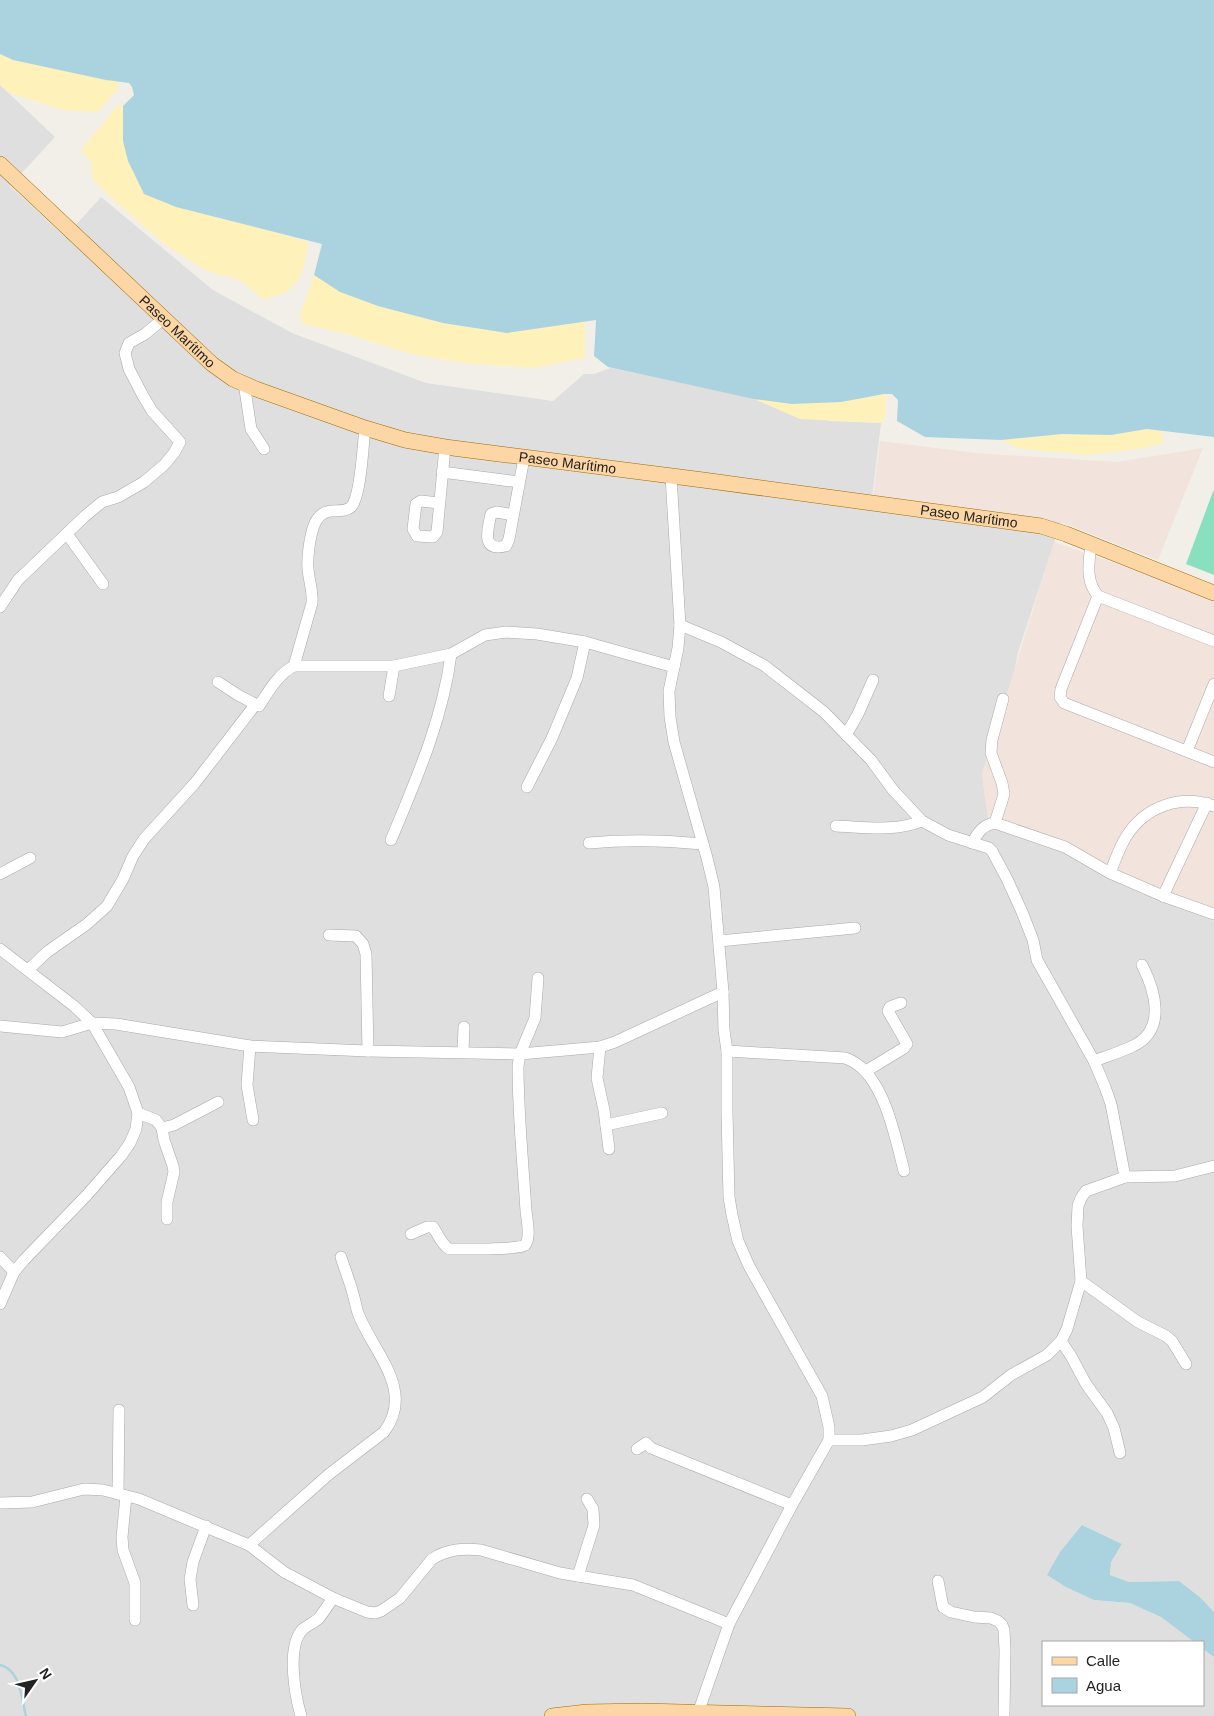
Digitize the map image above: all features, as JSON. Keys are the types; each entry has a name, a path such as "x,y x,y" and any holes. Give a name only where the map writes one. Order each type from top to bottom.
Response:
{"main road":[{"name":"Paseo Marítimo","path":"2,169 212,364 233,379 365,428 405,440 445,447 1041,526 1214,592"},
{"path":"552,1716 587,1712 642,1714 698,1712 848,1716"}],"street":[{"path":"0,607 18,580 67,534 102,502 118,497 144,482 164,465 180,442 152,411 129,368 125,353 129,343 145,334 163,319"},
{"path":"244,383 251,428 264,449"},
{"path":"294,666 312,603 313,593 308,569 308,551 315,524 321,515 331,510 350,508 355,500 365,428"},
{"path":"439,503 445,447"},
{"path":"513,515 524,458"},
{"path":"442,472 519,482"},
{"path":"671,476 680,625 670,691 670,717 674,742 714,887 724,992 724,1030 727,1051 729,1197 738,1240 749,1266 822,1396 829,1427 829,1440 792,1504 729,1624 698,1712"},
{"path":"67,534 103,584"},
{"path":"1091,544 1088,573 1092,588 1098,596 1214,641"},
{"path":"1098,596 1061,689 1060,697 1064,703 1214,762"},
{"path":"680,625 721,642 765,666 824,712 870,760 893,790 922,821 948,835 989,848 1007,879 1033,940 1037,960 1094,1060 1110,1104 1125,1178"},
{"path":"218,682 259,706 271,686 294,666 394,666 451,654 484,636 506,632 537,634 585,642 674,667"},
{"path":"527,787 552,738 577,678 585,642"},
{"path":"391,840 434,730 451,654"},
{"path":"389,696 394,666"},
{"path":"846,735 858,714 873,680"},
{"path":"1187,751 1214,684"},
{"path":"995,823 1004,794 991,753 991,746 1003,699"},
{"path":"28,970 47,952 87,924 107,906 144,839 195,783 255,704"},
{"path":"1110,873 1126,837 1142,817 1158,807 1186,800 1210,804 1163,896"},
{"path":"836,826 871,828 909,827 922,821"},
{"path":"972,843 981,828 995,823 1065,847 1110,873 1163,896 1214,914"},
{"path":"589,843 623,839 703,844"},
{"path":"0,874 30,858"},
{"path":"719,941 855,928"},
{"path":"329,935 356,936 363,944 366,954 368,1051"},
{"path":"0,949 74,1006 92,1023 129,1087 138,1113 136,1129 121,1156 14,1272 0,1304"},
{"path":"1094,1060 1135,1045 1145,1037 1154,1025 1155,1001 1151,982 1142,965"},
{"path":"410,1234 426,1227 433,1227 444,1246 453,1249 521,1248 525,1245 527,1224 518,1106 518,1066 520,1054 535,1018 538,978"},
{"path":"0,1026 62,1032 92,1023 116,1024 250,1046 368,1051 520,1054 600,1048 724,992"},
{"path":"866,1071 901,1050 907,1044 888,1011 890,1007 901,1003"},
{"path":"463,1052 464,1027"},
{"path":"250,1046 247,1085 253,1120"},
{"path":"600,1048 597,1078 609,1149"},
{"path":"727,1051 845,1058 854,1061 866,1071 886,1108 904,1170"},
{"path":"162,1128 174,1125 218,1102"},
{"path":"138,1113 156,1120 162,1128 173,1166 174,1172 167,1202 167,1219"},
{"path":"606,1125 662,1113"},
{"path":"829,1440 862,1440 891,1436 912,1430 983,1396 1011,1375 1047,1355 1061,1341 1067,1328 1081,1282 1077,1226 1078,1206 1086,1191 1125,1178 1176,1176 1214,1166"},
{"path":"0,1257 14,1272"},
{"path":"249,1545 328,1475 384,1432 390,1425 395,1411 395,1392 391,1376 357,1312 354,1295 341,1258"},
{"path":"1081,1282 1138,1322 1166,1336 1172,1341 1186,1364"},
{"path":"1061,1341 1072,1356 1079,1374 1107,1412 1114,1428 1120,1453"},
{"path":"119,1410 122,1537 123,1550 135,1583 135,1620"},
{"path":"637,1449 646,1443 652,1448 792,1504"},
{"path":"0,1503 32,1502 84,1489 103,1490 122,1495 206,1526 249,1545 284,1572 332,1598 367,1612 375,1613 382,1611 405,1594 432,1559 448,1551 460,1549 481,1550 543,1569 638,1587 729,1624"},
{"path":"578,1576 594,1525 593,1509 587,1499"},
{"path":"193,1605 190,1579 193,1562 206,1526"},
{"path":"938,1581 945,1610 974,1617 991,1618 1002,1625 1005,1650 1004,1716"},
{"path":"301,1716 295,1697 293,1667 296,1646 299,1635 320,1617 332,1598"}],"shaded area":[{"path":"0,85 55,137 10,186 65,237 101,197 213,290 292,333 426,383 553,401 584,374 594,374 611,368 757,399 829,421 881,423 872,498 1061,522 1018,652 1014,674 982,774 989,825 1063,851 1136,891 1214,921 1214,1612 1201,1598 1179,1581 1129,1582 1110,1575 1111,1562 1122,1544 1082,1525 1094,1600 1130,1603 1161,1617 1193,1641 1042,1641 1042,1706 1204,1706 1204,1650 1214,1657 1214,1716 0,1716"},
{"path":"880,441 976,453 1117,462 1203,448 1158,560 1061,522 873,498"},
{"path":"1054,542 1214,600 1214,921 1136,891 1063,851 989,825 982,774"}],"sand":[{"path":"0,54 13,60 119,82 117,90 98,112 63,110 9,93 0,85"},
{"path":"119,104 123,106 123,141 128,161 144,194 177,207 219,216 308,242 301,273 292,287 274,296 262,299 236,278 216,274 198,266 163,243 109,196 93,179 92,164 81,150"},
{"path":"314,275 340,292 378,306 443,323 507,333 585,321 585,358 534,368 466,363 411,354 347,334 303,324 300,315"},
{"path":"886,394 885,418 881,423 800,419 754,399 792,404 841,402"},
{"path":"1147,429 1161,430 1163,443 1144,448 1087,455 1016,448 1001,440 1062,434 1111,435"}],"green space":[{"path":"1214,489 1214,575 1186,564"}],"water":[{"path":"0,0 1214,0 1214,437 1147,429 1111,435 1062,434 1001,440 925,437 897,421 898,400 892,394 841,402 792,404 754,399 608,367 594,356 596,320 507,333 443,323 378,306 340,292 314,275 322,244 176,207 144,194 128,161 123,141 123,106 134,95 132,87 129,83 106,80 13,60 0,54"},
{"path":"1082,1525 1122,1544 1111,1562 1110,1575 1129,1582 1179,1581 1201,1598 1214,1612 1214,1657 1204,1650 1204,1641 1193,1641 1161,1617 1130,1603 1094,1600 1066,1587 1047,1575 1060,1552"}],"waterway":[{"path":"0,1665 7,1668 16,1679 26,1716"}]}
